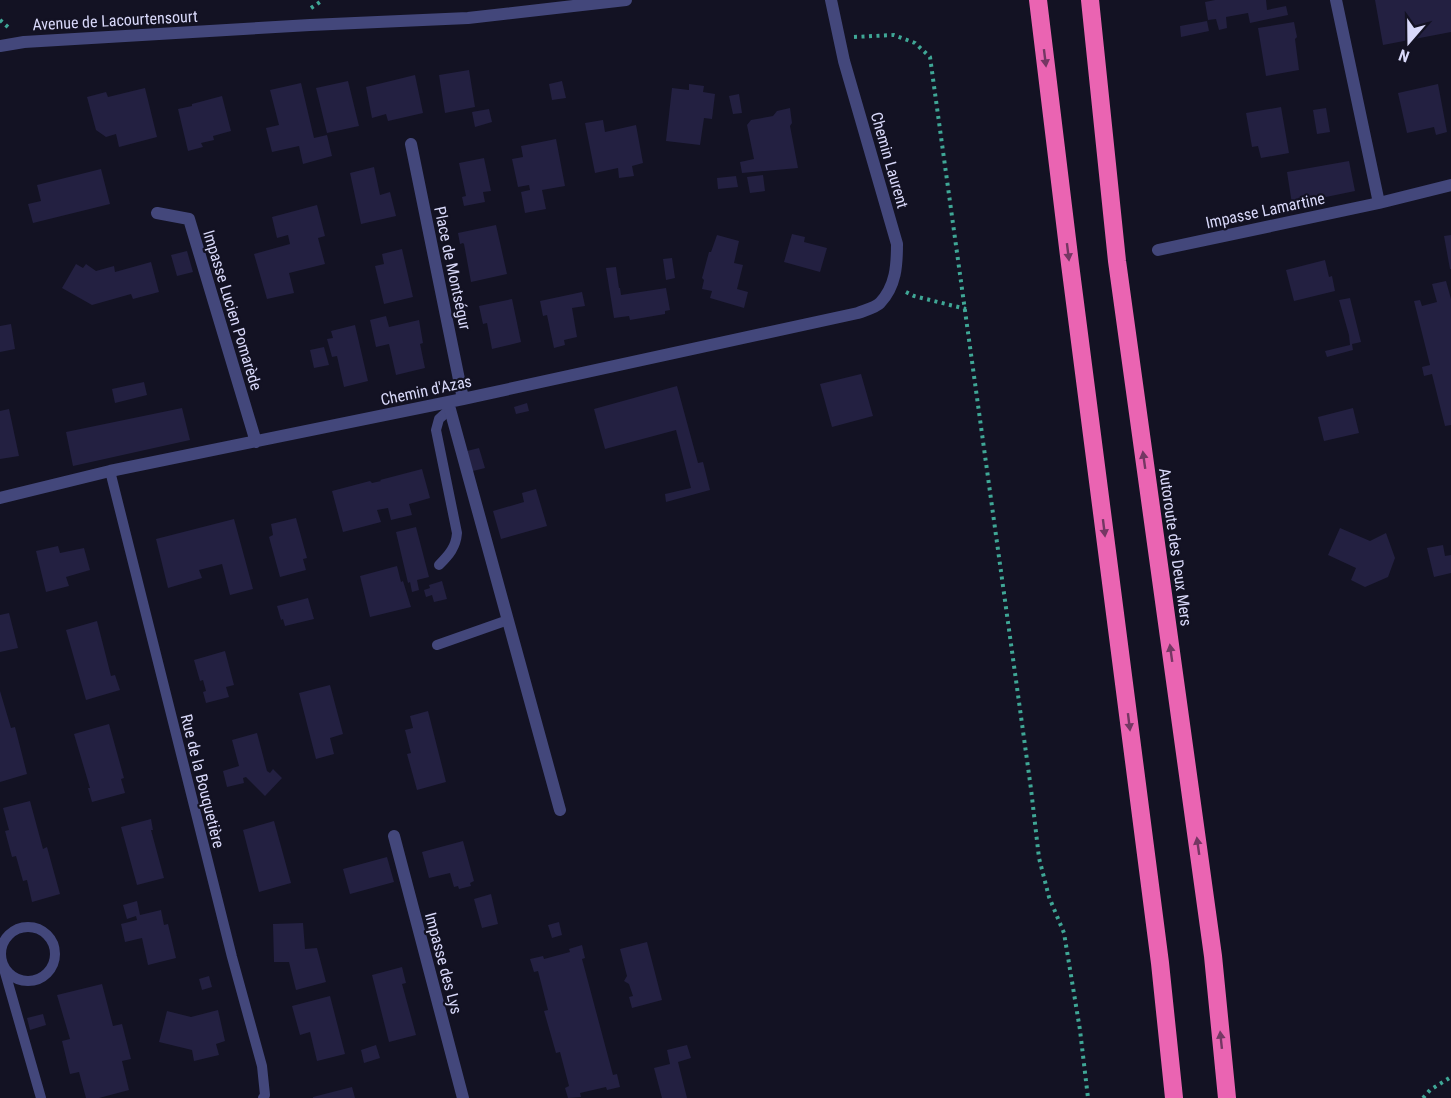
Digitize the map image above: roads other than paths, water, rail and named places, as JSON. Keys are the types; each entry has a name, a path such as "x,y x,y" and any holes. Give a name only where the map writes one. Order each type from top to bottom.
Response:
{"highway":[{"path":"1038,0 1160,963 1174,1098"},
{"name":"Autoroute des Deux Mers","path":"1090,0 1117,261 1211,944 1227,1098"}],"street":[{"name":"Avenue de Lacourtensourt","path":"0,46 24,42 468,18 626,0"},
{"name":"Chemin Laurent","path":"831,0 838,38 897,244 897,264 892,285 879,304 858,313"},
{"path":"1336,0 1379,203"},
{"name":"Place de Montségur","path":"411,144 463,399"},
{"name":"Impasse Lamartine","path":"1158,250 1379,203 1451,185"},
{"name":"Impasse Lucien Pomarède","path":"157,213 189,219 256,442"},
{"name":"Chemin d'Azas","path":"0,498 110,471 449,405 463,399 858,313"},
{"path":"449,405 560,810"},
{"name":"Impasse des Lys","path":"394,836 463,1098"}],"lane":[{"path":"439,565 453,550 457,533 436,430 439,419 449,405"},
{"name":"Rue de la Bouquetière","path":"110,471 232,957 262,1066 265,1095 263,1098"},
{"path":"437,645 508,620"},
{"path":"1,958 6,970 17,979 26,981 36,979 48,972 54,961 54,948 45,933 30,927 22,927 11,932 1,948 1,958 40,1098"}]}
